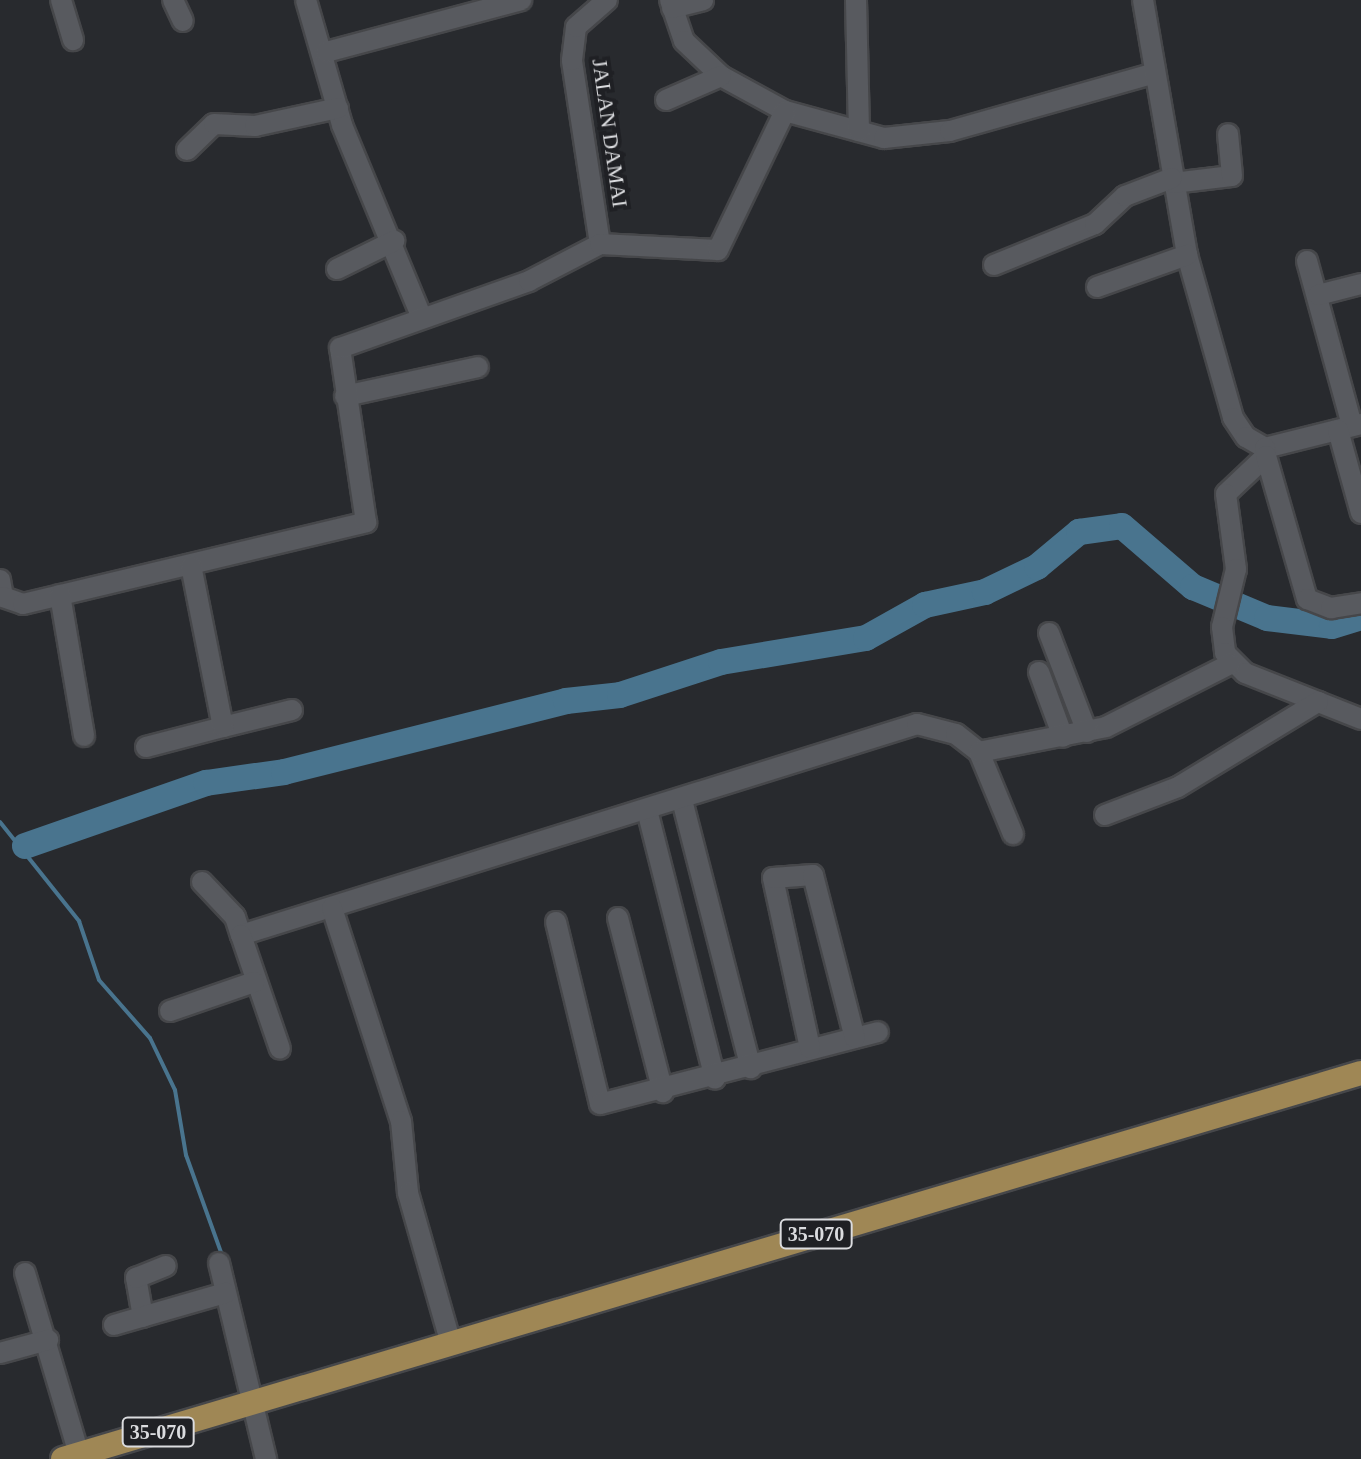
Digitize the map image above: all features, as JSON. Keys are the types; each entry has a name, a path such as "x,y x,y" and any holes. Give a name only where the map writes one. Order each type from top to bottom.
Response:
{"main road":[{"name":"35-070","path":"71,1457 1361,1073"}],"street":[{"path":"61,0 73,40"},
{"path":"173,0 183,21"},
{"path":"306,0 326,52 338,108 394,241 421,316"},
{"path":"326,52 521,0"},
{"name":"JALAN DAMAI","path":"600,244 572,60 576,27 607,0"},
{"path":"703,0 671,4 684,41 721,76 785,111 884,138 950,131 1152,74"},
{"path":"856,0 859,131"},
{"path":"1143,0 1152,74 1187,255 1233,418 1246,437 1266,452 1307,599 1331,608 1361,603"},
{"path":"666,100 721,76"},
{"path":"187,150 214,124 255,126 338,108"},
{"path":"0,580 12,603 191,566 366,522 340,348 421,316 529,281 600,244 718,250 785,111"},
{"path":"994,265 1095,224 1125,196 1172,181 1232,176 1228,134"},
{"path":"337,269 394,241"},
{"path":"1097,287 1187,255"},
{"path":"1307,261 1350,427 1361,513"},
{"path":"1318,295 1361,284"},
{"path":"345,396 478,367"},
{"path":"1230,664 1222,627 1236,569 1226,494 1266,452 1350,427"},
{"path":"191,566 223,727"},
{"path":"60,595 84,736"},
{"path":"1049,633 1087,732"},
{"path":"979,752 1087,732 1230,664 1361,719"},
{"path":"1039,672 1063,737"},
{"path":"1105,815 1178,787 1318,702"},
{"path":"146,747 292,710"},
{"path":"241,935 682,800 917,724 956,734 979,752 1013,834"},
{"path":"682,800 751,1068"},
{"path":"647,810 715,1079"},
{"path":"810,1048 773,878 813,875 855,1038"},
{"path":"202,882 235,917 254,982 280,1049"},
{"path":"332,908 392,1090 408,1193 451,1344"},
{"path":"618,918 663,1092"},
{"path":"556,922 600,1104 715,1079 810,1048 878,1032"},
{"path":"170,1011 254,982"},
{"path":"219,1263 258,1403 266,1459"},
{"path":"143,1317 136,1278 166,1266"},
{"path":"25,1273 48,1340 71,1457"},
{"path":"114,1325 225,1293"},
{"path":"0,1353 48,1340"}],"waterway":[{"path":"25,846 206,783 284,772 566,701 620,695 721,662 866,638 925,605 985,592 1037,567 1079,532 1122,526 1193,587 1267,618 1332,626 1361,617"},
{"path":"0,822 79,921 99,980 150,1038 175,1090 186,1155 223,1258"}]}
